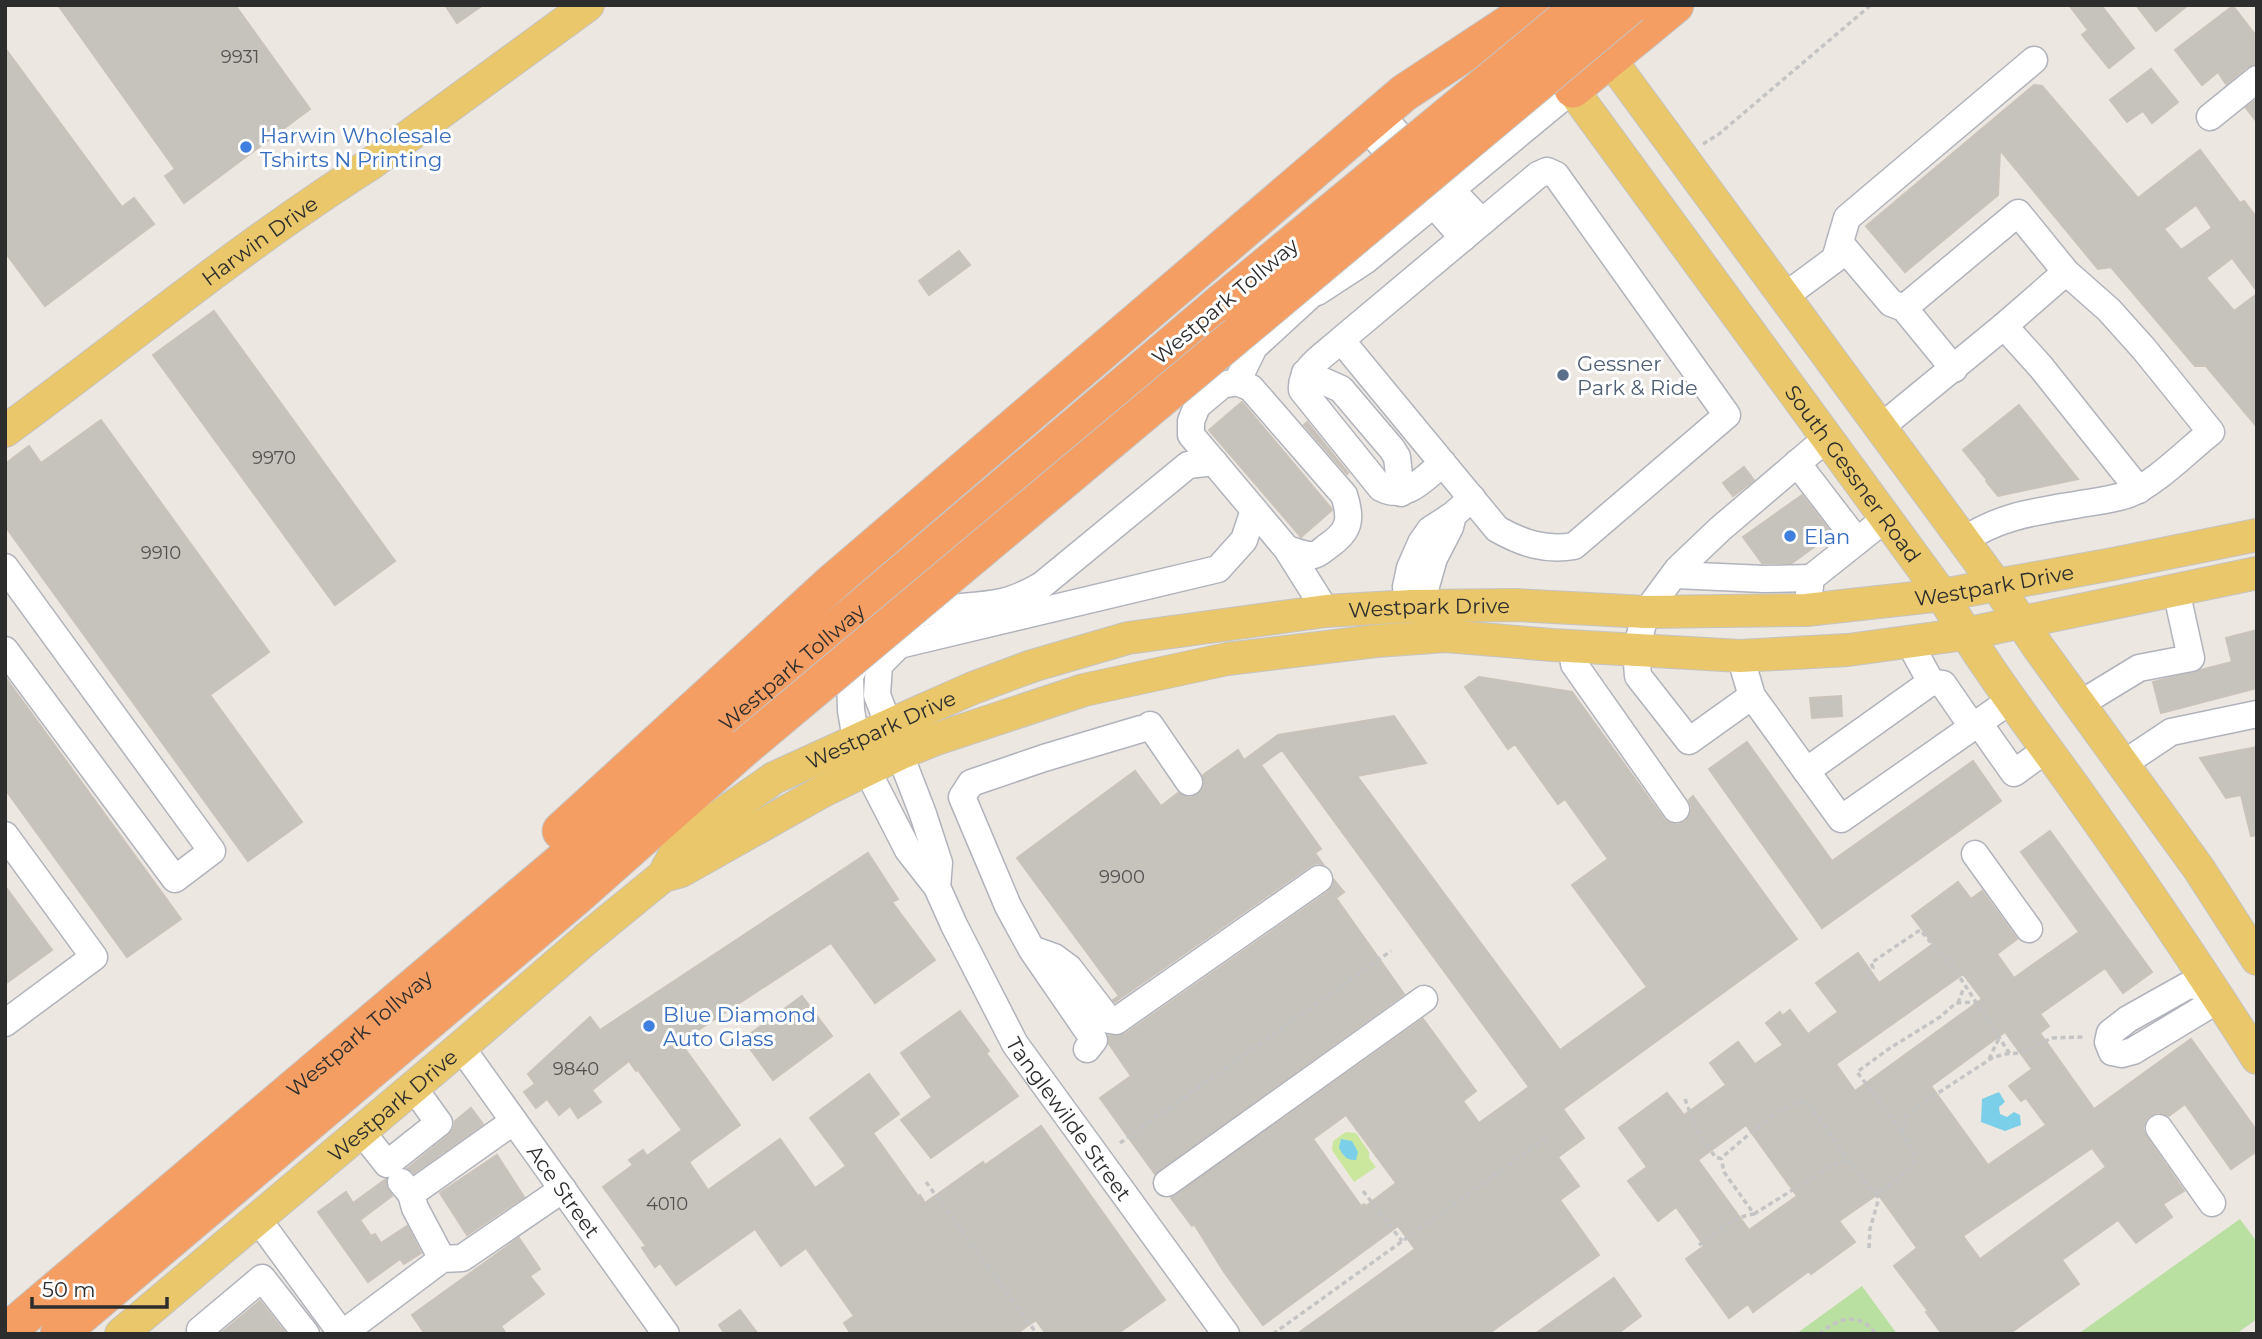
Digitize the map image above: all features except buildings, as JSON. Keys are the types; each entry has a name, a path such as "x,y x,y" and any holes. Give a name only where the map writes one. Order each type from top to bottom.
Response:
{"highway":[{"name":"Westpark Tollway","path":"5,1333 1222,302 1582,5"},
{"name":"Westpark Tollway","path":"59,1334 578,895 745,747 1631,5"},
{"path":"1573,89 1675,5"},
{"path":"388,1008 423,956 824,591 1404,93 1521,9"}],"main road":[{"name":"Harwin Drive","path":"5,431 233,261 588,5"},
{"path":"1571,5 1964,540 2199,869 2256,957 2211,985"},
{"name":"South Gessner Road","path":"1521,9 1573,89 1942,595 1965,634 2211,985 2257,1058"},
{"path":"1744,327 1784,296"},
{"name":"Westpark Drive","path":"663,876 681,871 779,815 866,770 894,740 973,688 1032,666 1128,638 1326,611 1412,606 1515,605 1646,612 1806,610 1997,586 2257,535"},
{"name":"Westpark Drive","path":"121,1334 663,876 681,843 774,778 856,740 894,740 1010,713 1084,690 1227,659 1377,640 1446,636 1740,656 1848,650 1965,634 2257,572"},
{"path":"1411,638 1412,606"},
{"path":"1128,638 1132,680"}],"street":[{"path":"1784,296 1835,259 1847,218 2034,60"},
{"path":"2210,117 2257,79"},
{"path":"1317,292 1366,260 1573,89"},
{"path":"1237,382 1254,347 1317,292 1356,247 1410,201 1416,192 1415,183 1372,120"},
{"path":"1372,120 1473,230"},
{"path":"1341,340 1443,463 1463,507 1510,536 1541,547 1574,547 1727,415 1556,175 1547,171 1538,174 1341,340 1305,373 1301,383 1302,390 1381,488 1389,492 1408,491 1443,463"},
{"path":"1415,183 1442,197"},
{"path":"1903,308 2018,213 2066,272 2109,310 2211,432 2138,489 2120,497 2017,515 1992,523 1964,540"},
{"path":"1840,243 1891,303 1903,308 1954,369"},
{"path":"1881,427 1954,369 2066,272"},
{"path":"2004,326 2138,489"},
{"path":"1287,549 1316,555 1333,543 1347,528 1350,513 1344,495 1251,388 1237,382 1222,385 1197,406 1191,421 1191,435 1287,549 1326,611"},
{"path":"1752,696 1689,741 1638,676 1636,650 1646,612 1675,575 1720,529 1827,438"},
{"name":"Tanglewilde Street","path":"1214,462 1188,465 1042,585 1025,594 1004,602 920,612 883,628 859,655 850,677 856,740 866,770 908,850 937,887 1015,1044 1226,1334"},
{"path":"1797,463 1857,541"},
{"path":"1412,606 1406,586 1410,568 1421,543 1430,530 1463,507"},
{"name":"Tanglewilde Street","path":"937,887 939,863 877,695 879,665 899,645 1218,569 1244,540 1254,510"},
{"path":"1675,575 1811,578 1885,519"},
{"path":"5,567 212,851 175,879 5,650"},
{"path":"1806,610 1811,578"},
{"path":"2080,704 2139,668 2191,658 2176,590"},
{"path":"1909,642 1931,682"},
{"path":"1572,646 1574,664 1676,809"},
{"path":"1740,656 1752,696 1841,819 2011,700"},
{"path":"1806,771 1931,682 1943,684 2014,773 2047,749"},
{"path":"2123,764 2171,732 2257,714"},
{"path":"1087,1049 1094,1040 1032,950 1008,906 962,797 971,783 1146,727 1189,782"},
{"path":"5,835 93,957 5,1023"},
{"path":"1975,854 2029,929"},
{"path":"1032,950 1054,957 1069,968 1109,1020 1115,1021 1319,878"},
{"path":"2109,1036 2128,1019 2187,986 2211,985"},
{"path":"1167,1183 1424,999"},
{"name":"Ace Street","path":"461,1047 667,1334"},
{"path":"387,1164 439,1123 413,1087"},
{"path":"411,1194 514,1121"},
{"path":"2159,1128 2212,1203"},
{"path":"361,1131 411,1194 415,1208 442,1259"},
{"path":"257,1218 342,1334 442,1259 462,1258 563,1189"},
{"path":"203,1334 200,1330 262,1278 306,1334"},
{"path":"285,1306 307,1287"}],"path":[{"path":"1682,158 1719,134 1871,5"},
{"path":"1871,979 1866,972 1873,968 1871,963 1920,930 1955,970 2010,1054"},
{"path":"1119,1143 1391,951"},
{"path":"1958,1003 1964,985"},
{"path":"1869,1248 1870,1229 1879,1192 1914,1165 1916,1154 1857,1072 1958,1003 1975,1002"},
{"path":"1902,1132 1906,1117 1918,1106 1989,1060 2021,1053 2052,1038 2109,1036"},
{"path":"1989,1060 1999,1038"},
{"path":"1685,1099 1696,1129 1716,1158 1721,1158 1776,1114 1802,1100 1808,1102 1870,1189 1879,1192"},
{"path":"1273,1334 1546,1138"},
{"path":"1839,1161 1840,1146"},
{"path":"1721,1158 1724,1172 1754,1214"},
{"path":"1699,1245 1736,1220 1754,1214 1839,1161 1851,1162"},
{"path":"926,1182 1037,1334"},
{"path":"1363,1191 1402,1241"},
{"path":"1819,1334 1839,1321 1854,1319 1869,1325 1876,1334"}],"green space":[{"path":"1346,1132 1356,1133 1376,1167 1354,1182 1332,1150 1333,1141"},
{"path":"2240,1219 2257,1242 2257,1319 2236,1334 2078,1334"},
{"path":"1862,1286 1897,1334 1796,1334"}],"water":[{"path":"1999,1092 2005,1102 1999,1107 2000,1114 2007,1117 2014,1112 2020,1115 2021,1125 2005,1131 1981,1122 1982,1099"},
{"path":"1341,1139 1352,1141 1358,1152 1356,1160 1350,1160 1343,1155 1339,1147"}],"place":[{"name":"Harwin Wholesale Tshirts N Printing","path":"246,147"},
{"name":"Gessner Park & Ride","path":"1563,375"},
{"name":"Elan","path":"1790,536"},
{"name":"Blue Diamond Auto Glass","path":"649,1026"}]}
